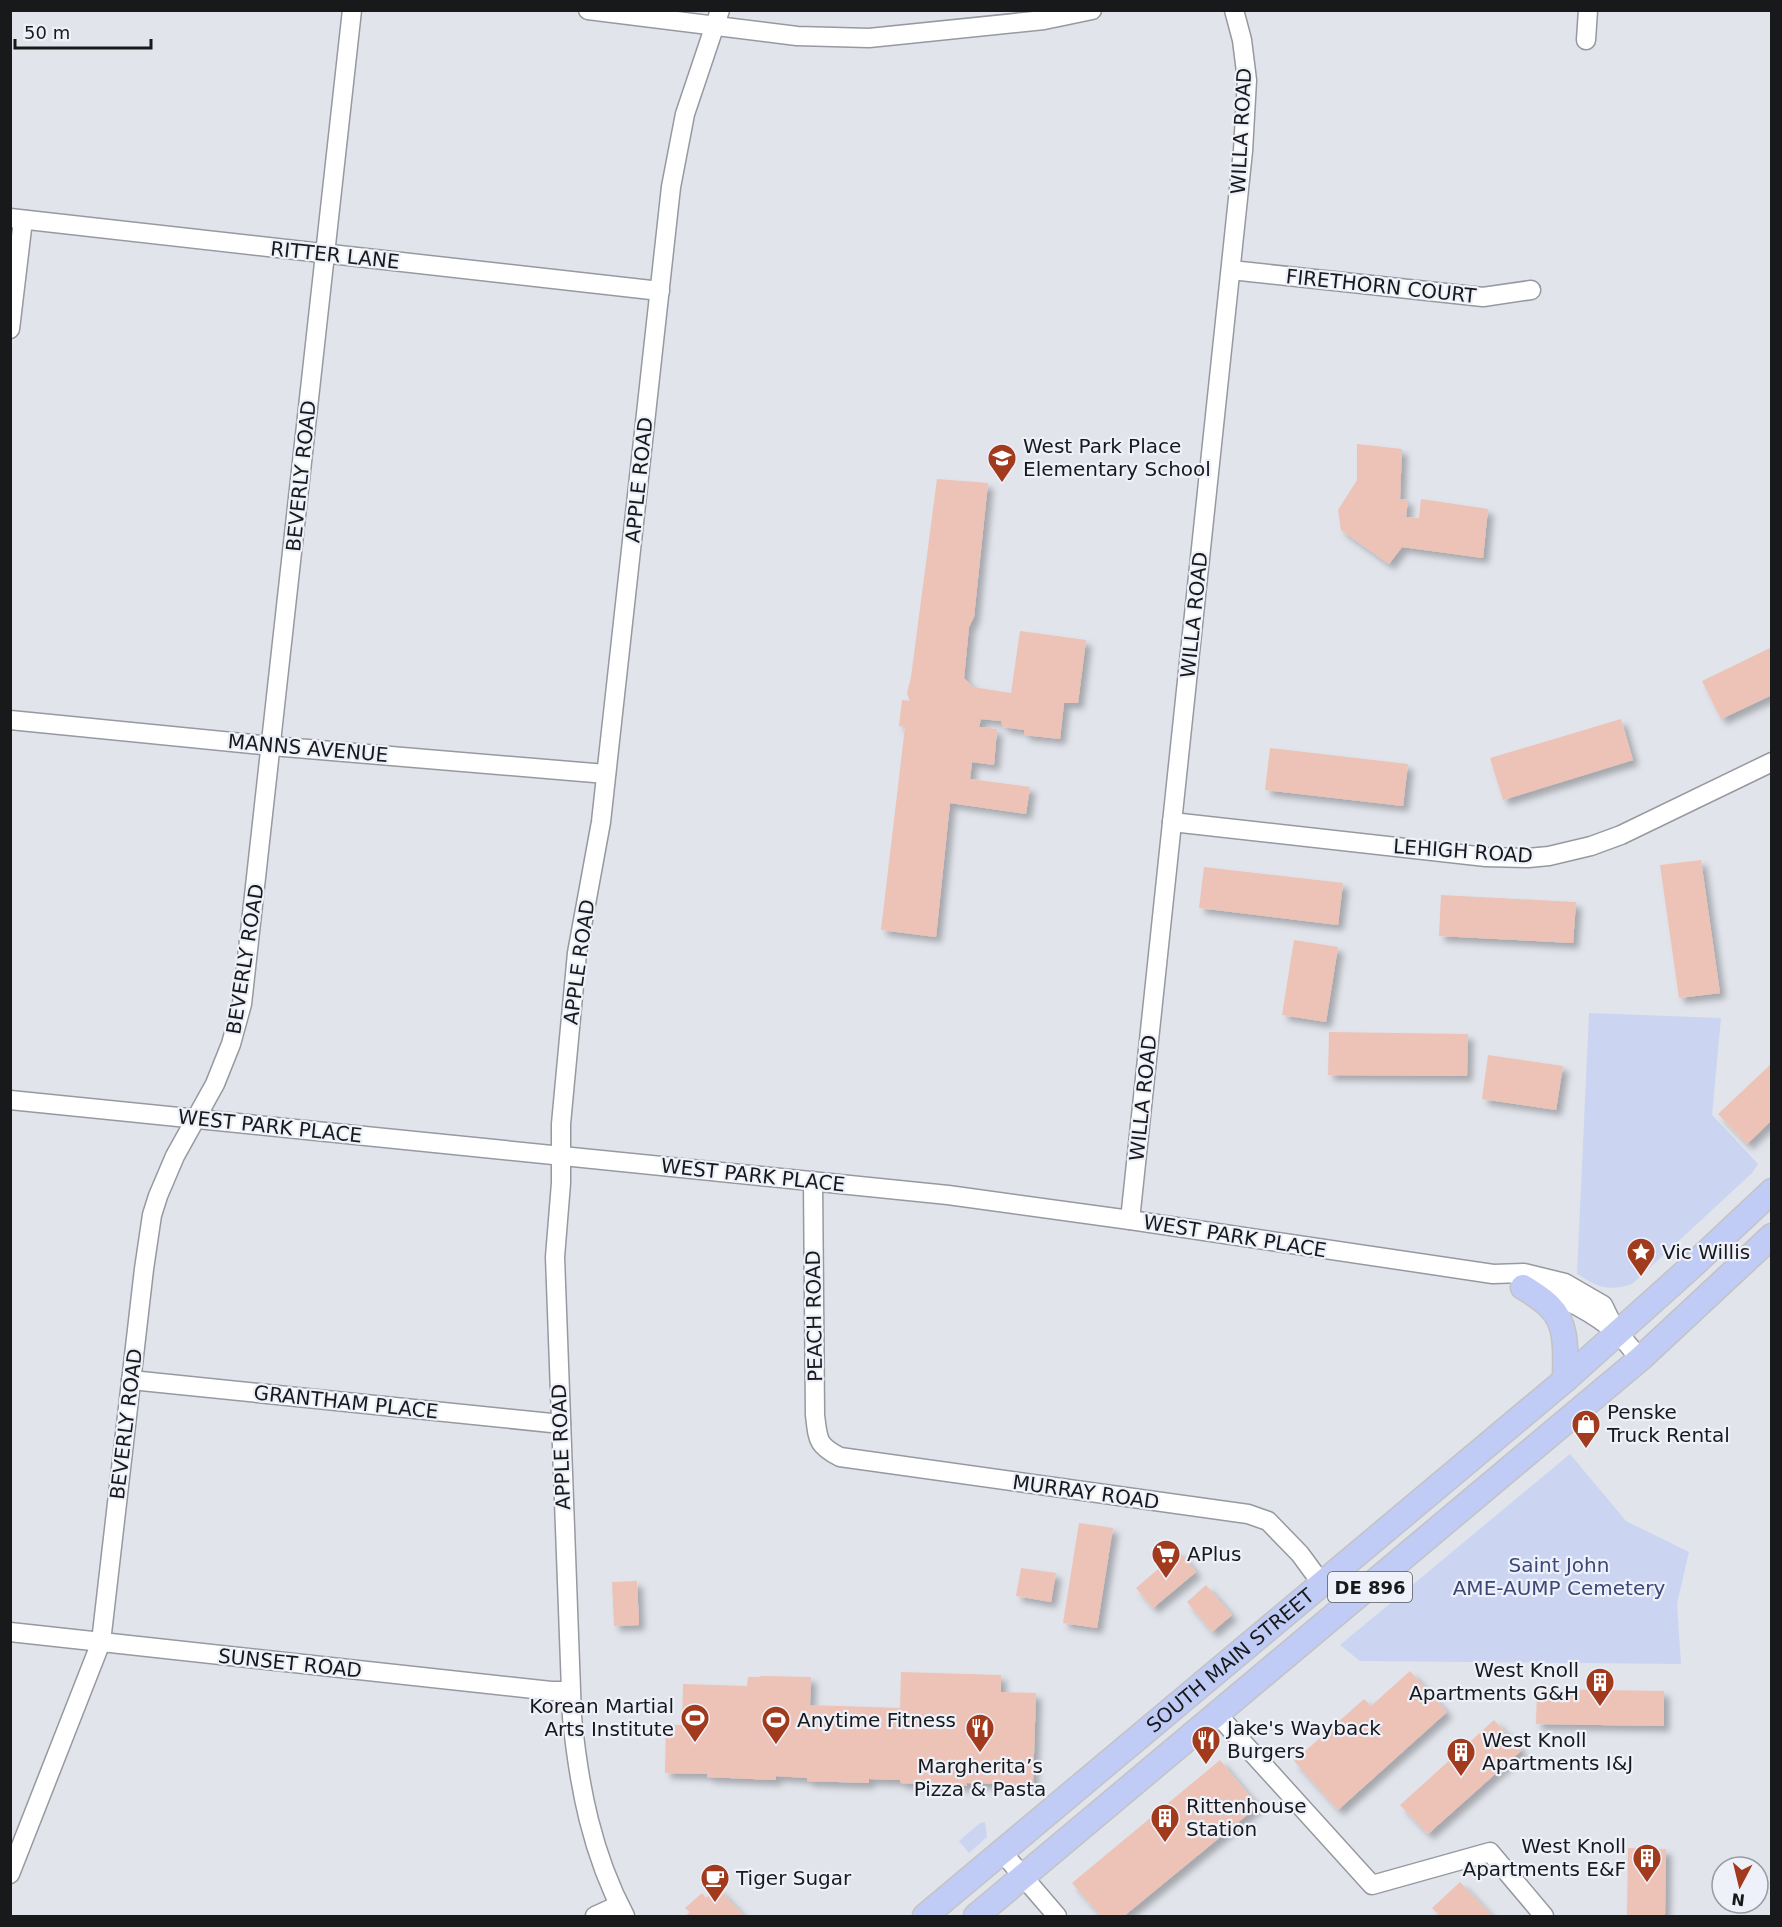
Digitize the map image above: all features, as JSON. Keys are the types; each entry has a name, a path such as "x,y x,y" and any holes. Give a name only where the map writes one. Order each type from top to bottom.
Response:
{"main road":[{"name":"DE 896","path":"1617,1334 1772,1191"},
{"name":"DE 896","path":"1640,1359 1772,1236"},
{"path":"1523,1287 1551,1308 1560,1321 1564,1336 1565,1380"},
{"name":"SOUTH MAIN STREET","path":"925,1917 1617,1334"},
{"name":"SOUTH MAIN STREET","path":"976,1917 1640,1359"},
{"path":"1217,1714 1225,1666"},
{"path":"1185,1741 1188,1696"}],"street":[{"name":"BEVERLY ROAD","path":"10,1874 101,1642 146,1250 152,1215 165,1177 224,1064 242,1004 352,10"},
{"path":"588,10 717,18 797,36 868,38 1092,10"},
{"name":"WILLA ROAD","path":"1130,1220 1231,270 1247,97 1246,62 1234,10"},
{"path":"1586,40 1588,10"},
{"name":"APPLE ROAD","path":"622,1911 598,1853 583,1797 578,1775 570,1691 555,1257 561,1183 561,1124 577,953 594,867 606,774 671,187 685,114 717,18"},
{"name":"RITTER LANE","path":"17,219 660,291"},
{"path":"10,329 17,219"},
{"name":"FIRETHORN COURT","path":"1231,270 1483,297 1531,290"},
{"name":"MANNS AVENUE","path":"10,720 272,746 606,774"},
{"name":"LEHIGH ROAD","path":"1172,822 1486,857 1538,857 1571,852 1622,835 1772,762"},
{"name":"WEST PARK PLACE","path":"10,1100 960,1196 1493,1274 1524,1272 1565,1283 1603,1305 1617,1334"},
{"name":"PEACH ROAD","path":"813,1181 816,1415 818,1440 824,1448"},
{"name":"WEST PARK PLACE","path":"1493,1274 1523,1287 1543,1291 1585,1311 1617,1334 1640,1359"},
{"name":"GRANTHAM PLACE","path":"131,1380 561,1424"},
{"name":"MURRAY ROAD","path":"824,1448 840,1457 1248,1514 1268,1521 1300,1554 1322,1584"},
{"name":"SUNSET ROAD","path":"10,1632 540,1690 570,1691"},
{"path":"1217,1714 1372,1885 1490,1852 1544,1917"},
{"path":"1002,1852 1058,1917"},
{"path":"595,1917 622,1911"}],"green space":[{"path":"1589,1013 1721,1018 1712,1115 1758,1164 1752,1173 1632,1284 1616,1288 1597,1285 1577,1274"},
{"name":"Saint John AME-AUMP Cemetery","path":"1570,1454 1626,1521 1689,1552 1677,1604 1681,1664 1360,1661 1340,1645"},
{"path":"985,1822 987,1837 969,1853 959,1841 980,1823"}],"building":[{"path":"1357,444 1402,449 1400,499 1408,500 1406,517 1419,518 1421,499 1488,509 1483,558 1402,547 1389,564 1341,530 1338,510 1357,480"},
{"name":"West Park Place Elementary School","path":"937,479 988,483 974,617 969,627 964,678 973,687 1011,693 1020,631 1086,640 1078,703 1064,703 1060,739 1024,735 1024,730 1003,727 1001,721 981,719 979,727 997,729 994,765 972,762 970,779 1030,787 1026,814 950,803 936,937 881,930 905,727 899,726 902,700 910,701 907,693"},
{"path":"1772,647 1772,695 1721,719 1702,681"},
{"path":"1621,719 1633,760 1503,800 1490,758"},
{"path":"1270,748 1408,764 1403,806 1265,790"},
{"path":"1701,860 1720,993 1679,998 1660,865"},
{"path":"1204,867 1343,883 1338,925 1199,908"},
{"path":"1441,895 1576,902 1573,943 1439,936"},
{"path":"1294,940 1338,947 1326,1022 1282,1015"},
{"path":"1329,1032 1468,1034 1467,1076 1328,1075"},
{"path":"1488,1055 1563,1066 1556,1110 1482,1099"},
{"path":"1772,1063 1772,1120 1747,1144 1718,1114"},
{"path":"1079,1523 1113,1528 1097,1628 1063,1623"},
{"name":"APlus","path":"1179,1551 1196,1572 1153,1608 1136,1588"},
{"path":"1021,1568 1056,1573 1051,1602 1016,1596"},
{"path":"637,1581 639,1625 614,1626 612,1582"},
{"path":"1206,1585 1232,1615 1212,1632 1187,1602"},
{"path":"1410,1671 1447,1712 1338,1810 1294,1761 1364,1699 1371,1706"},
{"path":"901,1672 1001,1675 1001,1692 1036,1693 1033,1785 967,1783 967,1786 869,1779 869,1783 807,1781 807,1778 776,1776 776,1780 665,1773 666,1725 682,1725 683,1684 747,1686 748,1677 811,1677 810,1705 900,1708"},
{"name":"West Knoll Apartments G&H","path":"1537,1689 1664,1691 1664,1726 1536,1724"},
{"name":"West Knoll Apartments I&J","path":"1494,1720 1522,1750 1428,1834 1400,1805"},
{"name":"Rittenhouse Station","path":"1220,1760 1258,1806 1124,1916 1101,1916 1072,1883"},
{"name":"West Knoll Apartments E&F","path":"1628,1848 1666,1849 1665,1916 1627,1916"},
{"path":"1460,1882 1492,1916 1440,1916 1432,1908"},
{"path":"718,1888 744,1916 685,1916 690,1912 685,1908 702,1893 706,1898"}],"place":[{"name":"West Park Place Elementary School","path":"1002,484"},
{"name":"Vic Willis","path":"1641,1278"},
{"name":"Penske Truck Rental","path":"1586,1450"},
{"name":"APlus","path":"1166,1580"},
{"name":"West Knoll Apartments G&H","path":"1600,1708"},
{"name":"Korean Martial Arts Institute","path":"695,1744"},
{"name":"Anytime Fitness","path":"776,1746"},
{"name":"Margherita’s Pizza & Pasta","path":"980,1754"},
{"name":"Jake's Wayback Burgers","path":"1206,1766"},
{"name":"West Knoll Apartments I&J","path":"1461,1778"},
{"name":"Rittenhouse Station","path":"1165,1844"},
{"name":"West Knoll Apartments E&F","path":"1647,1884"},
{"name":"Tiger Sugar","path":"715,1904"}]}
